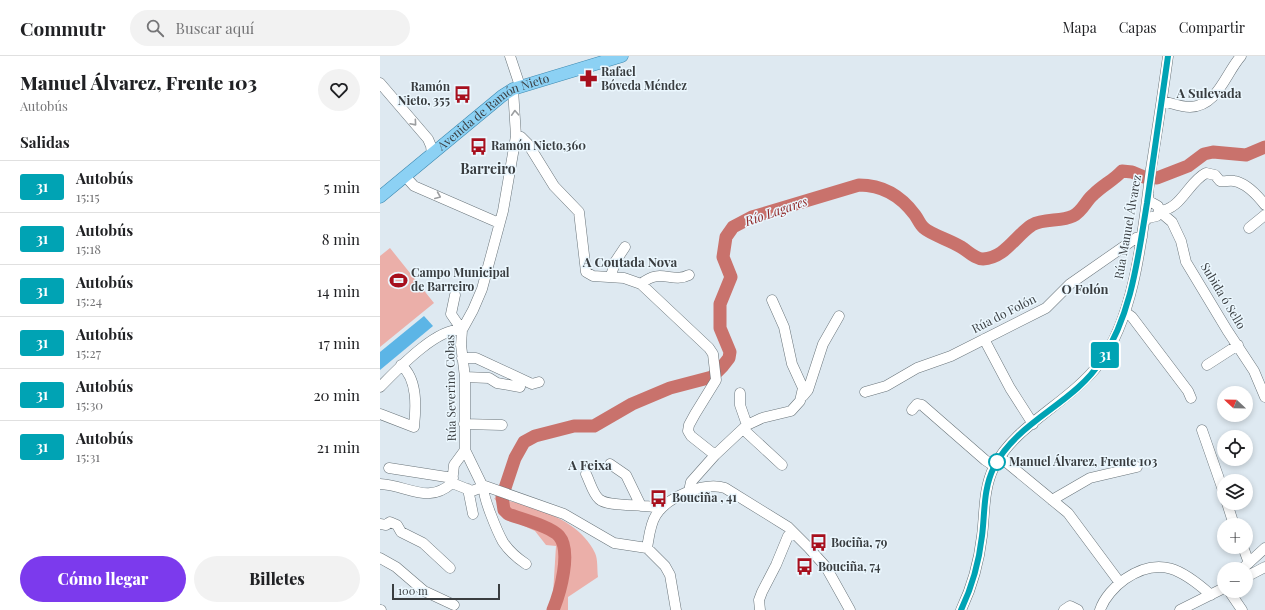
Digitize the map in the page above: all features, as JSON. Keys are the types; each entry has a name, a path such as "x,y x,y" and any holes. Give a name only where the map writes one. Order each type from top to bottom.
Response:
{"main road":[{"name":"Avenida de Ramón Nieto","path":"380,197 517,87 622,56"}],"street":[{"name":"Rúa Severino Cobas","path":"510,56 517,87 516,136 498,235 482,289 474,310 462,330 461,345 464,377 465,450 483,486 484,495 503,542 515,556 526,564"},
{"name":"Rúa Manuel Álvarez","path":"961,610 967,597 977,563 987,484 997,462 1007,447 1084,382 1100,363 1113,342 1124,312 1142,237 1151,213 1148,195 1168,56"},
{"path":"1162,101 1188,107 1200,106 1212,99 1241,56"},
{"path":"380,83 428,139 432,154"},
{"path":"516,136 521,137 528,144 554,186 579,212 586,272 593,276 624,278 641,284 709,348 713,354 716,380 695,414 689,425 688,431 691,436 715,455"},
{"path":"1151,213 1167,211 1179,201 1196,180 1206,173 1214,175 1220,181 1234,181 1243,184 1258,196 1265,205"},
{"path":"405,176 414,186 499,223"},
{"name":"Subida ó Sello","path":"1151,213 1172,222 1181,240 1186,262 1254,370 1265,397"},
{"path":"1249,228 1265,215"},
{"name":"Rúa do Folón","path":"865,392 886,386 917,368 951,356 1046,308 1070,284 1136,238 1142,237"},
{"path":"611,276 616,262 624,248"},
{"path":"641,284 649,277 656,275 683,278 689,275"},
{"path":"455,295 451,314 462,330"},
{"path":"772,300 784,327 792,364 803,388 800,401"},
{"path":"1124,312 1132,317 1188,391 1191,398"},
{"path":"689,491 691,482 715,455 745,427 762,418 791,411 800,401 808,390 823,344 839,316"},
{"path":"381,385 401,365 438,337 454,330 462,330"},
{"path":"984,338 1010,388 1033,424"},
{"path":"1207,365 1238,345"},
{"path":"462,358 476,358 532,384 539,382"},
{"path":"380,414 414,427 415,398 409,374 401,365"},
{"path":"464,377 489,378 497,383 520,387"},
{"path":"740,393 740,405 745,427 782,465"},
{"path":"912,410 917,404 922,405 985,460 997,462 1052,500 1068,513 1120,583"},
{"path":"464,424 502,425"},
{"path":"1202,430 1217,474"},
{"path":"380,484 394,486 416,493 432,493 447,488 453,481 454,465 465,450"},
{"path":"610,464 626,475 641,506"},
{"path":"1052,500 1090,478 1137,467"},
{"path":"389,468 453,481 472,490 483,486 564,514 614,543 647,548 665,566 670,575 676,610"},
{"path":"586,474 598,499 603,502 655,506 661,509"},
{"path":"647,548 651,524 661,509 689,491 712,486 725,488 794,533 826,567 850,610"},
{"path":"468,489 473,514"},
{"path":"380,524 386,525 390,522 397,525 401,532 423,543 450,568"},
{"path":"760,610 762,592 776,565 788,536 794,533"},
{"path":"1250,562 1265,548"},
{"path":"380,558 396,567 424,591 454,605"},
{"path":"1100,610 1110,593 1120,583 1136,571 1153,566 1163,567 1190,576 1212,595"},
{"path":"1253,573 1265,566"},
{"path":"1180,610 1217,592"},
{"path":"1234,598 1242,610"},
{"path":"1064,610 1070,606 1078,610"}],"shaded area":[{"name":"Campo Municipal de Barreiro","path":"390,248 434,303 380,347 380,256"},
{"path":"494,498 537,509 565,522 577,530 595,553 598,577 568,597 568,610 552,610 556,546 546,545 535,531 509,519"}],"building":[{"path":"424,316 433,326 380,370 380,352"}],"waterway":[{"name":"Río Lagares","path":"1157,178 1188,166 1204,154 1213,152 1246,155 1265,147"},
{"name":"Río Lagares","path":"553,610 564,572 565,552 563,543 555,532 535,523 508,514 504,510 502,497 515,458 524,442 535,436 574,426 594,426 632,404 670,388 712,377 722,367 729,358 730,352 720,328 720,304 731,277 723,257 726,237 733,227 752,217 859,185 876,187 884,189 904,202 910,208 921,225 927,230 957,245 974,256 983,259 991,258 1004,251 1032,225 1042,221 1063,219 1073,216 1082,208 1091,196 1122,171 1132,172 1144,177"}],"bus line":[{"name":"31","path":"961,610 967,597 979,557 985,495 987,484 994,466 1007,447 1022,433 1084,382 1100,363 1113,342 1120,324 1132,286 1138,255 1168,56"}],"place":[{"name":"Rafael Bóveda Méndez","path":"588,79"},
{"name":"Ramón Nieto, 355","path":"463,94"},
{"name":"Ramón Nieto,360","path":"478,146"},
{"name":"Campo Municipal de Barreiro","path":"398,280"},
{"name":"Manuel Álvarez, Frente 103","path":"997,462"},
{"name":"Bouciña , 41","path":"659,498"},
{"name":"Bociña, 79","path":"818,543"},
{"name":"Bouciña, 74","path":"805,567"}],"district":[{"name":"A Sulevada","path":"1209,93"},
{"name":"Barreiro","path":"488,169"},
{"name":"A Coutada Nova","path":"630,262"},
{"name":"O Folón","path":"1085,289"},
{"name":"A Feixa","path":"590,465"}]}
